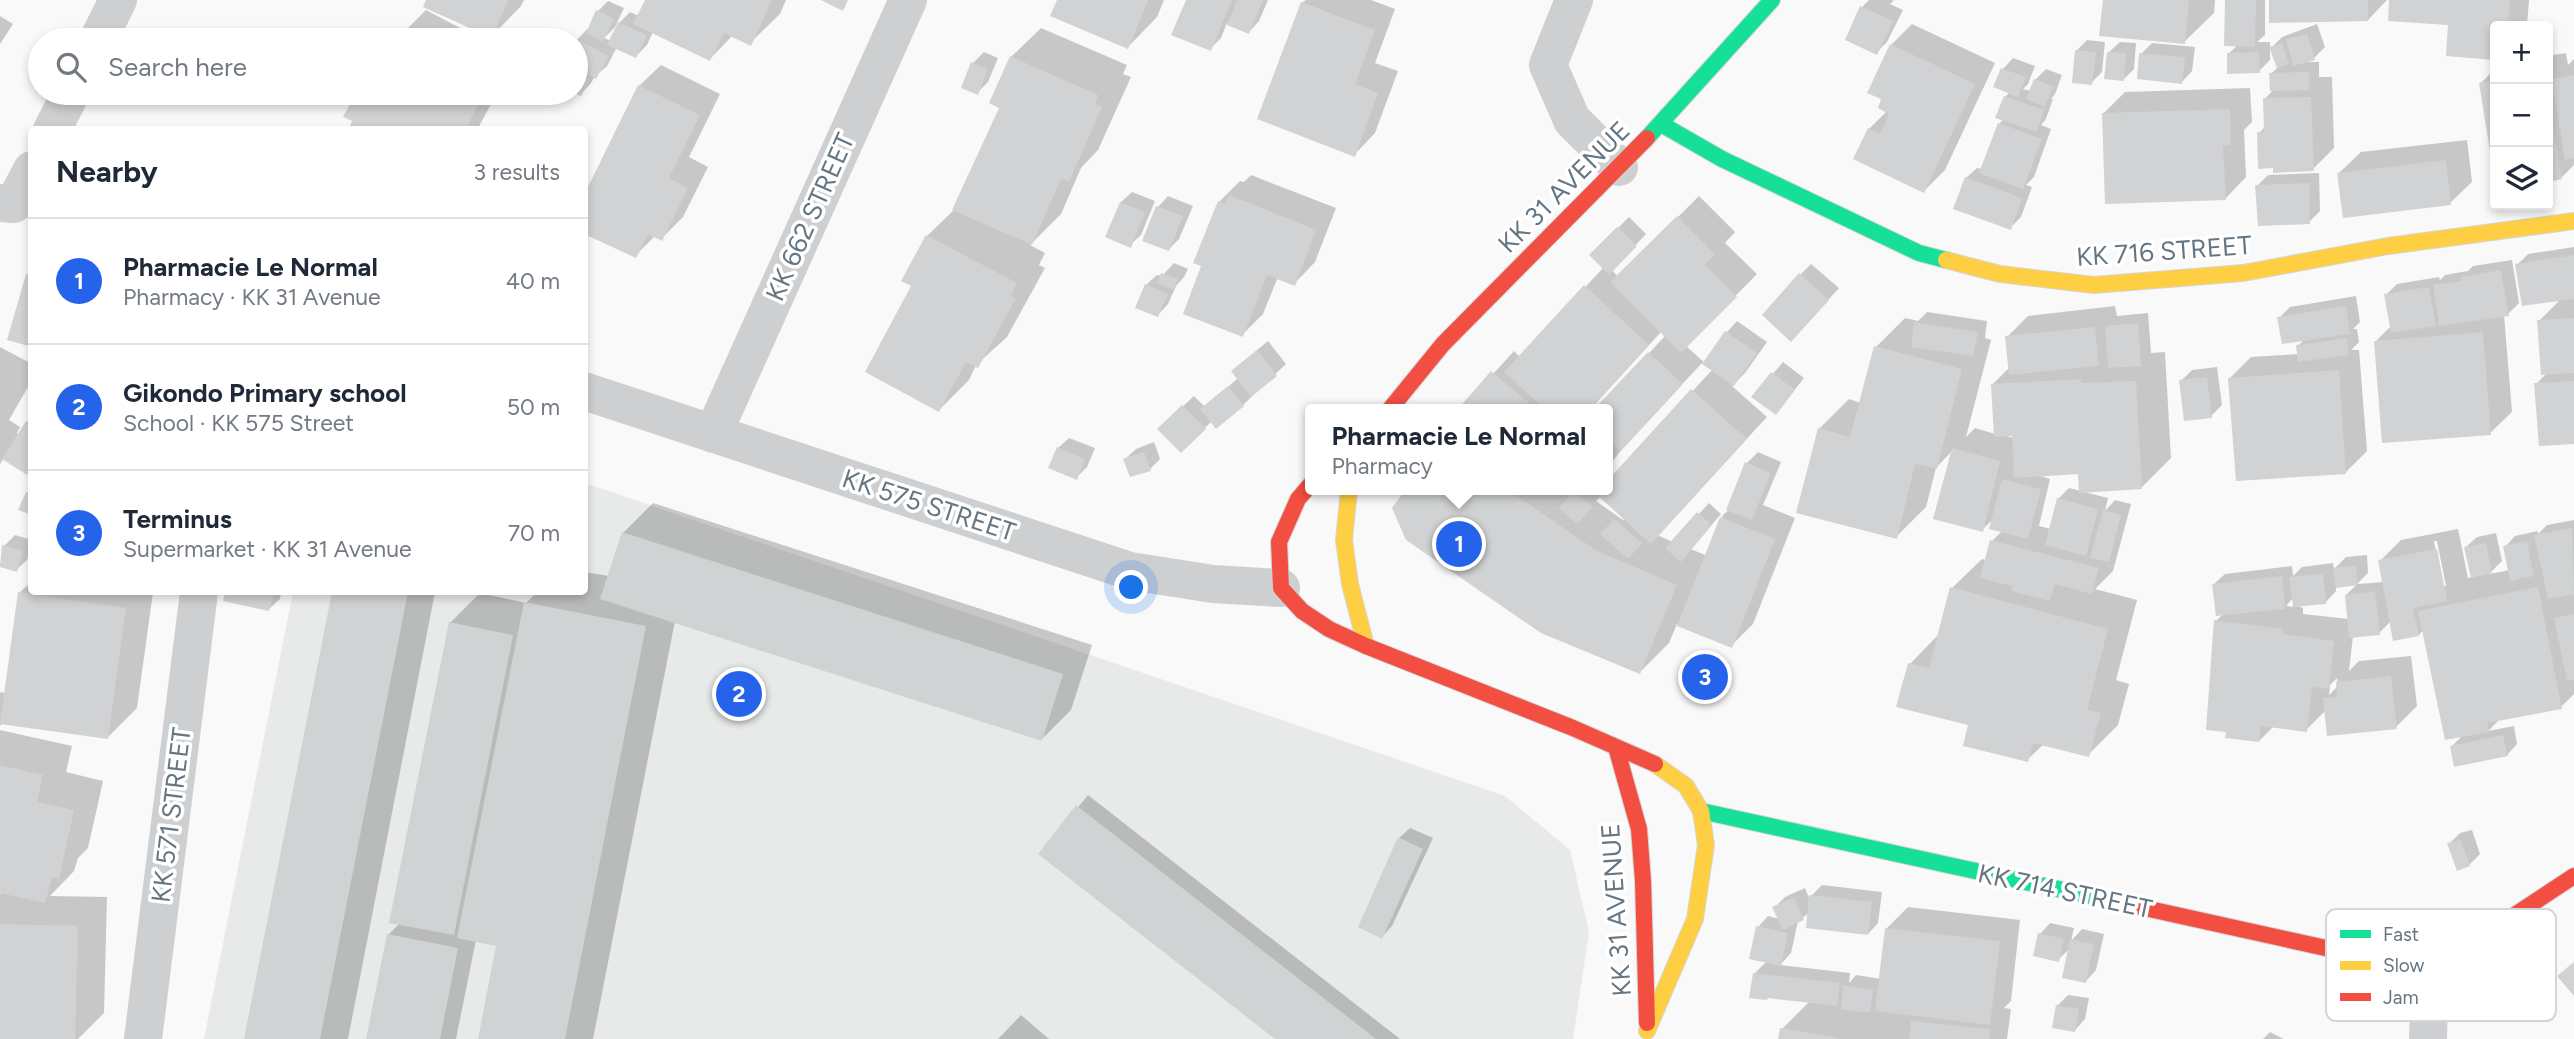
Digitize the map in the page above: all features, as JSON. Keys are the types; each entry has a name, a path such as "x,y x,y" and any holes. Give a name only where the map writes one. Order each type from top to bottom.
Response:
{"main road":[{"name":"KK 31 AVENUE","path":"1394,404 1443,344 1661,124 1772,0"},
{"name":"KK 716 STREET","path":"1661,124 1734,164 1919,253 2000,274 2094,285 2243,273 2388,246 2574,221"},
{"path":"1281,588 1279,542 1298,499 1305,491"},
{"path":"1348,495 1344,540 1350,584 1366,646"},
{"name":"KK 31 AVENUE","path":"1281,588 1302,611 1329,629 1660,766 1686,786 1701,811 1706,845 1695,919 1647,1035"},
{"name":"KK 31 AVENUE","path":"1616,747 1639,829 1647,1035"},
{"name":"KK 714 STREET","path":"1701,811 2326,948"},
{"path":"2524,909 2574,876"}],"street":[{"path":"104,28 118,0"},
{"name":"KK 662 STREET","path":"713,434 908,0"},
{"path":"1574,0 1548,65 1572,120 1619,167"},
{"path":"54,126 65,105"},
{"path":"15,206 28,178"},
{"name":"KK 575 STREET","path":"588,392 1130,571 1213,584 1281,588"},
{"name":"KK 571 STREET","path":"143,1039 199,595"},
{"path":"2428,1039 2429,1021"}],"shaded area":[{"path":"588,484 1505,796 1570,850 1589,932 1573,1039 204,1039 292,595 588,595"}],"building":[{"path":"426,0 508,0 496,28 470,28 423,7"},
{"path":"645,0 772,0 751,46 724,33 710,61 633,24"},
{"path":"821,0 848,0 843,11"},
{"path":"1057,0 1148,0 1128,49 1050,16"},
{"path":"1186,0 1232,0 1211,51 1171,35"},
{"path":"1237,0 1263,0 1249,34 1227,25"},
{"path":"2103,0 2189,0 2185,44 2099,36"},
{"path":"2225,0 2256,0 2255,47 2224,46"},
{"path":"2269,0 2368,0 2368,21 2269,23"},
{"path":"2389,0 2510,0 2508,21 2490,21 2490,60 2446,56 2448,25 2388,21"},
{"path":"1301,2 1375,30 1355,84 1378,93 1355,157 1257,119"},
{"path":"1860,6 1893,21 1877,55 1845,40"},
{"path":"596,10 614,19 603,42 588,34"},
{"path":"618,22 647,35 636,58 607,45"},
{"path":"2307,34 2315,60 2293,66 2286,39"},
{"path":"2282,43 2289,64 2277,68 2269,47"},
{"path":"1890,44 1975,84 1924,193 1853,159 1868,128 1880,134 1889,114 1878,108 1881,99 1867,93"},
{"path":"588,45 609,56 596,79 588,75"},
{"path":"2075,50 2096,52 2092,85 2072,83"},
{"path":"2107,52 2126,53 2124,81 2104,79"},
{"path":"2259,52 2260,73 2227,74 2227,53"},
{"path":"2139,53 2185,57 2182,84 2137,79"},
{"path":"1010,56 1098,95 1095,104 1102,107 1069,182 1061,179 1032,245 952,210 999,108 989,103"},
{"path":"971,62 988,69 978,95 961,88"},
{"path":"2001,68 2026,77 2018,97 1993,87"},
{"path":"2309,72 2309,90 2270,91 2269,73"},
{"path":"2574,75 2574,158 2565,160 2553,85 2553,79"},
{"path":"2034,79 2053,86 2045,107 2026,99"},
{"path":"2490,81 2490,151 2479,83"},
{"path":"638,85 700,115 669,178 688,188 662,241 648,234 636,258 588,236 588,187"},
{"path":"2004,96 2044,110 2036,132 1995,118"},
{"path":"2311,97 2314,171 2273,173 2273,168 2258,169 2257,132 2264,132 2263,98"},
{"path":"350,105 478,105 467,126 350,126 352,121 343,117"},
{"path":"2230,109 2231,145 2223,146 2226,200 2105,204 2102,113"},
{"path":"1998,123 2042,139 2023,189 1979,173"},
{"path":"2553,127 2562,179 2553,181"},
{"path":"2446,160 2451,205 2343,218 2337,173"},
{"path":"1965,177 2022,198 2011,230 1953,209"},
{"path":"2309,183 2310,224 2258,226 2255,185"},
{"path":"1229,195 1316,230 1295,286 1267,275 1243,337 1183,314 1201,266 1193,263 1218,201 1225,204"},
{"path":"1120,202 1145,212 1131,248 1105,237"},
{"path":"1156,206 1183,216 1169,251 1142,241"},
{"path":"1677,216 1715,254 1705,265 1737,297 1681,353 1610,282"},
{"path":"1617,227 1637,246 1609,275 1589,255"},
{"path":"926,235 1017,283 1011,295 1016,298 978,368 966,362 939,412 865,372 911,286 901,281"},
{"path":"2574,255 2574,299 2522,306 2515,264"},
{"path":"2501,270 2509,316 2439,326 2433,285 2461,281 2460,277"},
{"path":"1161,273 1178,279 1174,290 1157,283"},
{"path":"1799,273 1829,300 1791,342 1762,315"},
{"path":"26,274 28,274 28,346 7,340"},
{"path":"1145,284 1168,294 1158,317 1135,308"},
{"path":"1584,285 1649,345 1596,404 1539,404 1504,372"},
{"path":"2429,287 2436,326 2391,333 2384,294"},
{"path":"2346,306 2350,334 2282,344 2277,317"},
{"path":"2574,318 2574,373 2541,375 2537,320"},
{"path":"1914,322 1978,332 1973,356 1911,347"},
{"path":"2138,323 2141,366 2108,368 2105,326"},
{"path":"2095,327 2099,366 2009,375 2005,336"},
{"path":"1725,331 1757,353 1734,386 1702,364"},
{"path":"2483,332 2491,435 2382,443 2374,341"},
{"path":"2347,338 2349,355 2298,362 2296,345"},
{"path":"1874,346 1962,369 1937,469 1915,464 1897,539 1796,513 1818,428 1850,437"},
{"path":"1257,350 1277,376 1251,397 1231,371"},
{"path":"1648,352 1683,384 1621,451 1613,444 1613,404 1599,404"},
{"path":"2339,370 2346,474 2236,481 2228,378"},
{"path":"1491,371 1530,404 1462,404"},
{"path":"1771,372 1795,390 1776,415 1751,397"},
{"path":"2207,377 2212,418 2184,421 2179,380"},
{"path":"2081,379 2081,383 2136,381 2142,489 2079,493 2078,474 2014,478 2012,436 1994,437 1991,384"},
{"path":"2574,381 2574,444 2539,446 2534,383"},
{"path":"1228,386 1244,406 1216,429 1200,409"},
{"path":"1691,389 1747,439 1651,544 1597,495 1613,495 1613,475"},
{"path":"1182,405 1206,429 1181,453 1157,429"},
{"path":"26,421 28,422 27,475 2,459"},
{"path":"1057,447 1085,459 1077,480 1048,468"},
{"path":"1952,448 2000,461 1983,532 1933,519"},
{"path":"1144,452 1151,471 1130,477 1123,459"},
{"path":"1745,462 1771,473 1752,520 1726,510"},
{"path":"2002,479 2041,489 2028,539 1989,529"},
{"path":"26,492 28,493 28,514 18,510"},
{"path":"1401,495 1515,495 1597,551 1677,585 1640,674 1541,633 1406,540 1392,508"},
{"path":"1570,495 1579,495 1593,507 1577,524 1559,508"},
{"path":"2057,498 2098,509 2086,556 2045,545"},
{"path":"2103,510 2121,515 2109,562 2090,558"},
{"path":"1697,512 1712,525 1681,562 1665,548"},
{"path":"1720,517 1775,539 1732,648 1677,626"},
{"path":"1614,519 1642,543 1628,559 1600,534"},
{"path":"2572,528 2574,594 2548,599 2534,535"},
{"path":"622,532 1063,674 1042,741 600,599"},
{"path":"1990,540 2099,568 2092,594 2055,584 2050,601 2011,591 2012,586 1980,578"},
{"path":"2527,541 2534,576 2510,581 2503,546"},
{"path":"2486,543 2492,573 2471,578 2464,547"},
{"path":"2,545 23,551 17,572 0,567"},
{"path":"2437,549 2447,601 2413,608 2419,636 2393,641 2378,560"},
{"path":"2356,565 2358,585 2336,588 2333,568"},
{"path":"2323,573 2326,604 2293,607 2289,577"},
{"path":"2282,576 2285,609 2216,616 2212,584"},
{"path":"1950,587 2108,629 2087,710 2101,713 2089,757 2033,743 2028,762 1963,746 1968,725 1896,707 1908,663 1929,668"},
{"path":"2538,587 2562,709 2487,723 2489,732 2445,740 2418,611"},
{"path":"2375,591 2380,635 2349,638 2345,595"},
{"path":"18,592 126,608 108,739 0,724"},
{"path":"224,595 273,595 269,611 223,601"},
{"path":"331,595 407,595 320,1039 244,1039"},
{"path":"524,602 646,626 565,1039 478,1039 496,946 457,938"},
{"path":"2574,614 2574,680 2567,681 2554,618"},
{"path":"2214,620 2283,629 2283,634 2334,641 2329,689 2312,687 2307,732 2261,726 2259,742 2225,738 2226,732 2206,730"},
{"path":"449,622 513,635 454,935 389,923"},
{"path":"2391,676 2397,729 2327,736 2323,698 2337,697 2336,682"},
{"path":"2503,735 2508,756 2454,767 2450,746"},
{"path":"0,765 43,775 37,802 74,810 59,879 52,877 45,903 0,893"},
{"path":"1076,805 1376,1039 1275,1039 1038,854"},
{"path":"1398,837 1423,849 1382,939 1358,927"},
{"path":"2461,840 2470,866 2457,871 2447,843"},
{"path":"1809,895 1872,902 1868,935 1806,928"},
{"path":"1794,898 1804,920 1783,930 1772,907"},
{"path":"0,924 78,926 75,1039 0,1039"},
{"path":"1756,926 1788,933 1781,966 1749,959"},
{"path":"1885,928 2000,941 1990,1025 1875,1011"},
{"path":"2038,933 2064,939 2059,962 2033,956"},
{"path":"387,934 458,948 440,1039 366,1039"},
{"path":"2070,939 2094,944 2086,983 2062,978"},
{"path":"2574,962 2574,996 2557,976"},
{"path":"1753,973 1840,983 1837,1006 1749,998"},
{"path":"1843,985 1873,990 1870,1013 1841,1009"},
{"path":"2056,1005 2079,1009 2075,1032 2052,1028"},
{"path":"1911,1021 1990,1029 1989,1039 1909,1039"},
{"path":"1780,1028 1838,1038 1838,1039 1778,1039"}],"traffic: fast":[{"path":"1647,138 1772,0"},
{"path":"1661,124 1722,159 1919,253 1946,260"},
{"path":"1701,811 2104,899"}],"traffic: slow":[{"path":"1946,260 2000,274 2094,285 2243,273 2388,246 2574,221"},
{"path":"1348,495 1344,540 1350,584 1366,646"},
{"path":"1647,1031 1695,919 1706,845 1701,811 1686,786 1655,764"}],"traffic: jam":[{"path":"1394,404 1443,344 1647,138"},
{"path":"1305,491 1298,499 1279,542 1281,588 1302,611 1329,629 1366,646 1573,728 1655,764"},
{"path":"1616,747 1639,829 1647,1023"},
{"path":"2524,909 2574,876"},
{"path":"2104,899 2326,948"}],"place":[{"name":"Pharmacie Le Normal","path":"1459,544"},
{"name":"Terminus","path":"1705,677"},
{"name":"Gikondo Primary school","path":"739,694"}]}
